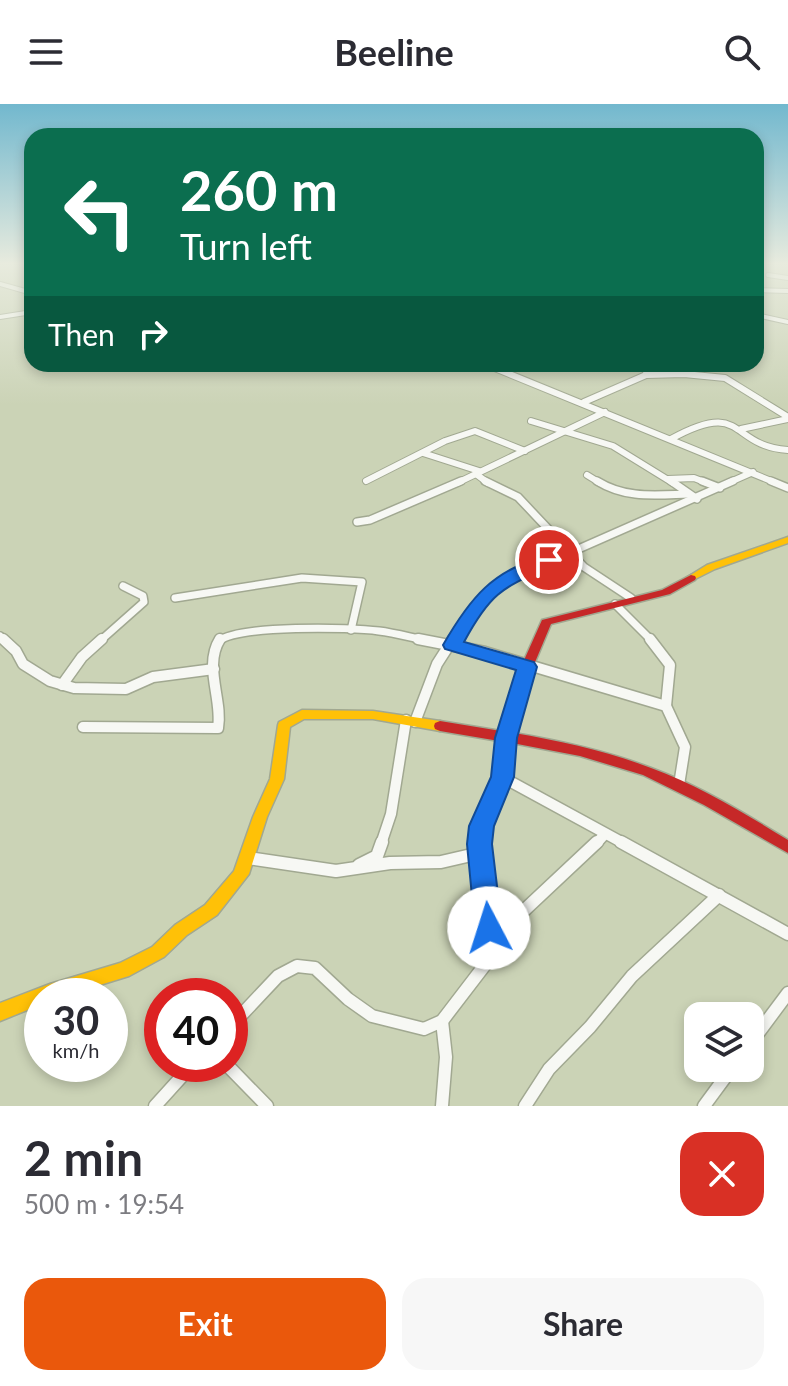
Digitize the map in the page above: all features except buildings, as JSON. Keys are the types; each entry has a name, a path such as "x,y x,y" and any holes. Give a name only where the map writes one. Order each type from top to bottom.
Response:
{"street":[{"path":"0,317 24,313"},
{"path":"764,317 788,322"},
{"path":"506,372 788,488"},
{"path":"584,402 646,375 684,374 725,378 737,383 788,418 782,423 741,429"},
{"path":"357,522 370,520 605,412"},
{"path":"671,439 697,424 722,420 766,445 780,451 788,450"},
{"path":"531,421 613,446 697,499"},
{"path":"366,481 445,441 478,431 525,451"},
{"path":"423,453 479,471"},
{"path":"479,471 478,477 518,497 584,567 631,598"},
{"path":"352,868 377,856 391,814 410,721 428,694 437,664 471,612 492,587 753,472"},
{"path":"587,475 605,487 633,498 689,494"},
{"path":"663,476 694,478 721,488"},
{"path":"491,957 480,853 482,826 502,777 506,738 527,667 546,622 571,618 582,611 608,608 631,598 666,592 711,567 788,540"},
{"path":"175,598 302,578 362,582 351,630"},
{"path":"62,685 82,657 144,602 143,596 123,586"},
{"path":"615,604 642,628 670,665 666,706 685,747 679,785"},
{"path":"83,727 218,728 220,717 214,691 217,644 228,635 327,628 378,631 452,645 666,706"},
{"path":"0,636 16,651 23,664 62,685 126,689 153,677 214,669"},
{"path":"0,1012 50,992 123,970 158,952 181,930 211,910 231,890 248,858 260,817 277,779 284,725 302,714 373,715 573,749 627,764 679,785 788,847"},
{"path":"502,777 788,934"},
{"path":"248,1008 278,976 297,966 315,968 348,999 372,1016 424,1029 442,1021 491,957 499,934 582,860 604,835"},
{"path":"248,858 336,871 390,863 441,862 480,853"},
{"path":"525,1106 549,1069 590,1027 632,976 719,895"},
{"path":"764,1025 788,993"},
{"path":"442,1021 446,1057 442,1106"},
{"path":"155,1106 177,1082"},
{"path":"244,1082 267,1106"},
{"path":"704,1106 722,1082"}],"traffic: slow":[{"path":"691,578 711,567 788,540"},
{"path":"0,1012 50,992 123,970 158,952 181,930 211,910 241,874 260,817 277,779 284,725 302,714 373,715 440,726"}],"traffic: jam":[{"path":"491,957 480,844 482,826 502,777 506,738 527,667 546,622 666,592 691,578"},
{"path":"440,726 557,746 626,764 689,790 788,847"}],"route":[{"path":"489,928 480,844 482,826 502,777 506,738 527,667 485,652 452,645 471,612 492,587 549,560"}]}
